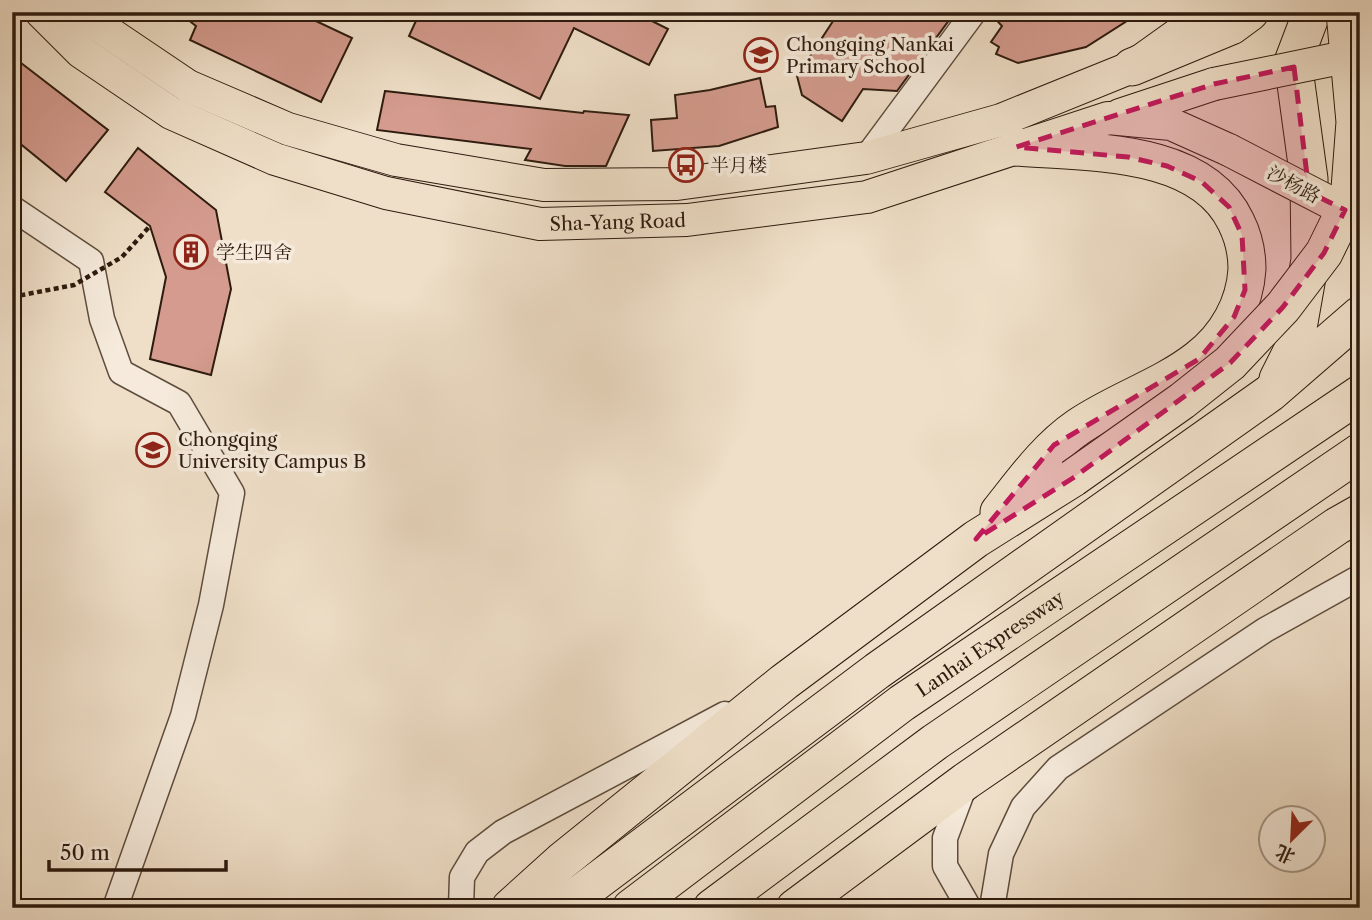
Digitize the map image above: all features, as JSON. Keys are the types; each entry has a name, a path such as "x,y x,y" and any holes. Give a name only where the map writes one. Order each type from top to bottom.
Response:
{"highway":[{"path":"1132,67 1231,26 1250,12"},
{"path":"1270,393 1295,345 1310,260 1309,179 1293,62 1312,12"},
{"path":"1337,12 1321,46 1315,109 1326,147 1347,176 1360,186"},
{"path":"569,886 784,682 976,539 1073,478 1182,401 1230,363 1283,307 1324,253 1349,202 1355,122 1345,12"},
{"path":"976,539 1055,445 1079,426 1199,359 1221,337 1234,317 1245,290 1247,264 1242,235 1229,207 1202,183 1167,166 1128,157 1016,147"},
{"path":"510,908 569,886 1270,393 1360,315"},
{"name":"Lanhai Expressway","path":"631,908 902,703 1360,394"},
{"path":"712,908 935,742 1360,452"},
{"path":"795,908 966,781 1352,516"}],"main road":[{"name":"Sha-Yang Road","path":"41,12 82,52 171,113 275,159 386,192 540,224 687,220 867,197 1108,118 1171,124 1229,149"},
{"name":"Sha-Yang Road","path":"85,12 99,26 188,86 288,129 396,160 544,186 677,184 866,158 1001,120 1132,67 1209,12"},
{"path":"1132,67 1184,12"},
{"path":"1108,118 1214,84 1360,54"},
{"name":"沙杨路","path":"1229,149 1360,218"}],"street":[{"path":"866,158 974,12"},
{"path":"12,208 91,261 102,319 121,372 179,403 232,493 211,605 183,716 115,908"},
{"path":"992,908 1001,853 1023,807 1058,768 1265,630 1360,577"},
{"path":"461,908 462,877 477,852 503,832 784,682"},
{"path":"966,781 945,838 945,866 969,908"}],"path":[{"path":"12,297 74,285 122,257 150,226"}],"highlighted area":[{"path":"1294,67 1309,192 1345,210 1324,253 1283,307 1230,363 1073,478 976,539 1054,445 1199,359 1234,317 1245,290 1242,235 1229,207 1202,182 1167,166 1128,157 1016,147 1214,84"}],"building":[{"path":"178,12 297,12 352,38 321,102 190,40 196,26"},
{"path":"420,12 634,12 668,29 649,65 574,28 540,99 409,36"},
{"path":"839,12 955,12 897,91 863,89 842,121 802,95 797,76"},
{"path":"989,12 1141,12 1086,47 1018,63 996,54 999,47 991,42 1002,26"},
{"path":"12,56 108,130 66,181 12,137"},
{"path":"760,78 766,107 775,106 778,127 719,146 653,151 651,120 677,118 675,95"},
{"path":"385,91 583,113 629,115 606,166 565,166 525,160 531,149 377,130"},
{"name":"学生四舍","path":"138,148 216,210 231,289 211,375 150,359 166,277 150,226 105,192"}],"place":[{"name":"Chongqing Nankai Primary School","path":"761,55"},
{"name":"半月楼","path":"686,165"},
{"name":"学生四舍","path":"191,252"},
{"name":"Chongqing University Campus B","path":"153,450"}]}
